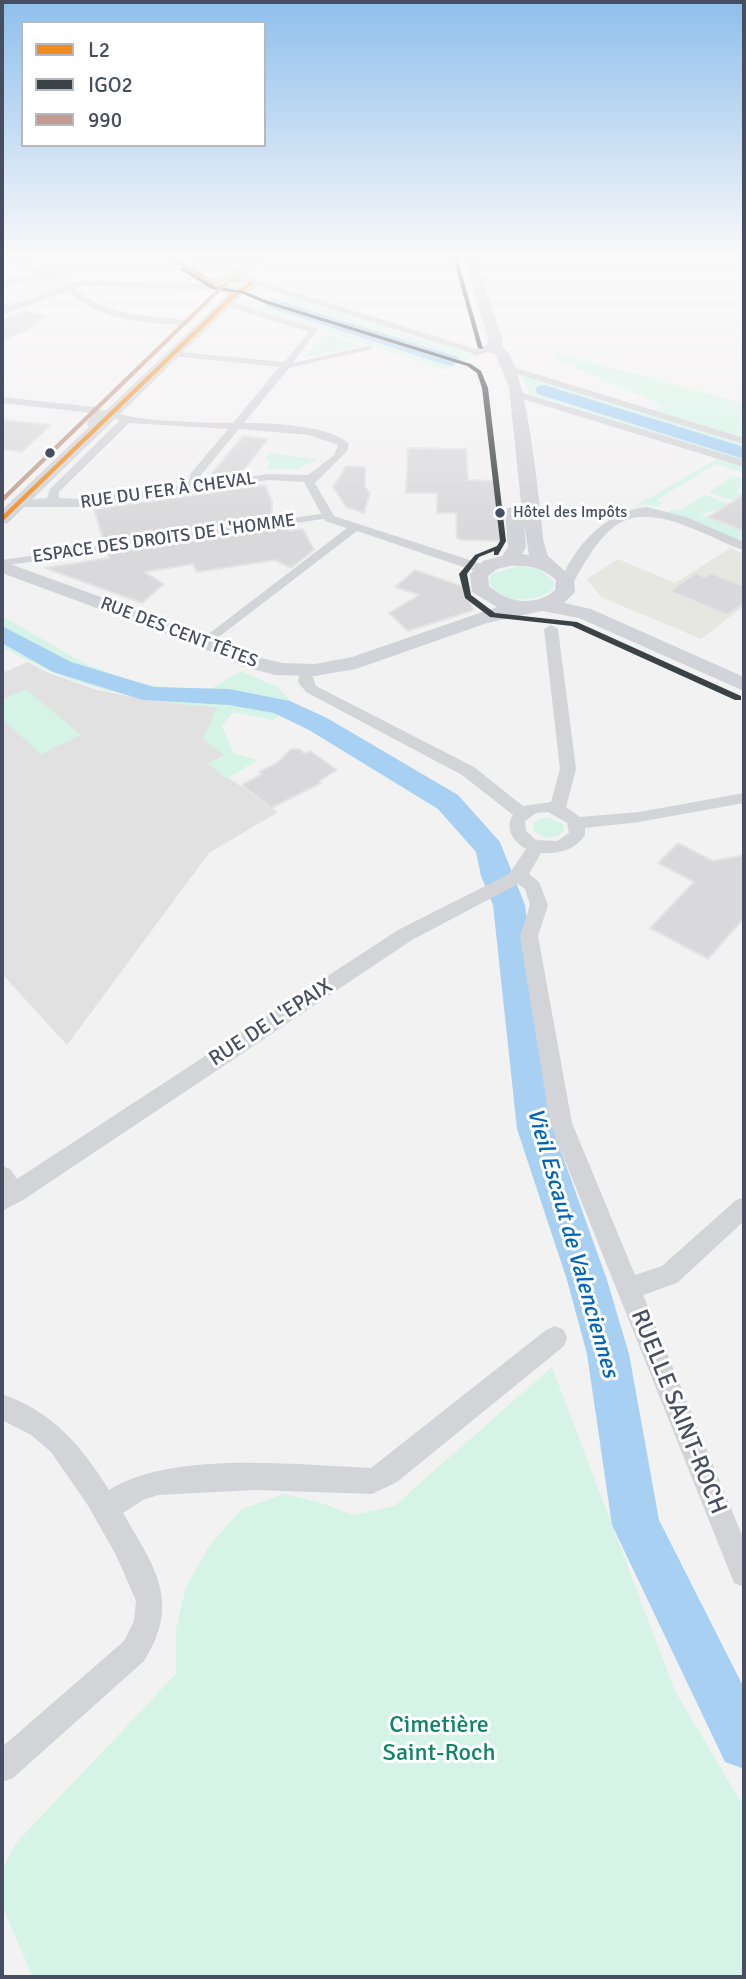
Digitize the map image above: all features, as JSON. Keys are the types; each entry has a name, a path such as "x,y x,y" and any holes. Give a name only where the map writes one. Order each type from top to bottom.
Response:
{"main road":[{"path":"2,519 94,430 102,412 162,349"},
{"path":"2,496 176,349"},
{"path":"490,349 492,366 501,394 517,544 509,560"},
{"path":"489,353 510,369 517,394 539,558 561,573 566,585 595,607 744,673"},
{"path":"489,607 478,585 477,577 483,569 509,560 545,564"},
{"name":"RUE DES CENT TÊTES","path":"2,565 206,642 258,665 304,671 352,663 456,630 489,607 535,606"},
{"path":"535,606 558,598 566,585"},
{"path":"535,606 584,613 744,685"}],"street":[{"path":"193,487 194,477 300,349"},
{"path":"173,353 287,366 359,349"},
{"path":"477,349 489,353"},
{"path":"510,369 524,371 744,441"},
{"path":"517,394 744,464"},
{"path":"2,400 102,412 127,419 185,426 297,429 343,443 344,448 333,463 311,479 309,487 327,516 354,528 483,569"},
{"name":"RUE DU FER À CHEVAL","path":"127,419 54,491 52,497 55,501 80,503 274,477 311,479"},
{"path":"18,503 55,501"},
{"path":"566,585 570,568 589,541 640,511 657,512 744,546"},
{"name":"ESPACE DES DROITS DE L'HOMME","path":"2,565 327,516"},
{"path":"206,642 354,528"},
{"path":"551,629 568,769 556,809"},
{"path":"304,671 305,682 311,689 468,771 522,814"},
{"path":"577,824 639,817 744,798"},
{"path":"540,807 556,809 570,816 577,824 577,835 569,844 553,848 536,846 518,833 516,821 522,814 540,807"},
{"path":"515,877 536,846"},
{"name":"RUE DE L'EPAIX","path":"6,1190 405,935 515,877"},
{"name":"RUELLE SAINT-ROCH","path":"515,877 533,886 539,905 530,936 561,1123 744,1573"},
{"path":"629,1288 669,1275 744,1207"},
{"path":"103,1510 137,1488 159,1482 270,1477 363,1483 380,1478 555,1338"},
{"path":"2,1407 32,1420 61,1443 103,1510 148,1591 150,1612 145,1632 134,1651 2,1768"}],"shaded area":[{"path":"730,548 744,554 744,606 701,639 601,597 587,579 618,559 675,583"},
{"path":"28,662 46,672 97,690 155,701 218,707 225,755 209,764 278,812 209,853 67,1045 2,974 2,673"}],"green space":[{"path":"311,349 345,349 304,358"},
{"path":"383,349 454,349 475,356 446,370"},
{"path":"556,352 744,404 744,462 529,393 522,375 649,413 662,405 556,359"},
{"path":"269,453 318,459 298,469 267,469 271,461 265,460"},
{"path":"719,458 744,466 744,473 716,464 656,500 662,503 657,507 642,504 628,510"},
{"path":"725,475 744,479 738,492 744,494 734,501 709,492 731,478"},
{"path":"705,495 729,504 719,510 700,514 744,531 744,544 666,513 673,509 678,511"},
{"path":"520,566 539,569 554,582 553,589 537,597 517,600 499,594 489,580 493,573"},
{"path":"2,616 82,662 134,683 206,692 241,671 277,687 290,700 274,720 233,712 222,726 233,753 257,760 227,779 208,764 224,755 203,739 217,707 131,696 81,683 56,673 2,647"},
{"path":"26,689 81,735 41,754 2,719 2,700"},
{"path":"547,817 563,824 564,830 559,836 546,838 535,832 535,821"},
{"name":"Cimetière Saint-Roch","path":"552,1367 675,1691 744,1807 744,1977 33,1977 2,1906 2,1870 16,1843 176,1674 176,1629 186,1587 209,1546 242,1509 284,1494 322,1503 353,1515 394,1506"}],"building":[{"path":"2,420 51,425 22,452 2,449"},
{"path":"243,436 268,439 240,475 207,479"},
{"path":"408,448 466,449 468,480 497,481 503,541 457,538 456,513 437,513 437,493 406,493"},
{"path":"346,466 365,467 365,487 370,493 364,513 346,507 333,487"},
{"path":"265,485 272,501 272,516 283,517 104,543 94,509"},
{"path":"744,494 744,531 708,517 729,504"},
{"path":"288,527 290,531 303,529 314,550 291,568 275,560 197,572 193,564 144,572 164,584 142,603 45,568 109,558 107,553"},
{"path":"415,570 461,586 474,610 408,631 389,613 419,595 395,587"},
{"path":"696,573 705,577 711,573 744,586 744,603 727,615 670,591"},
{"path":"291,749 299,749 305,754 310,751 337,770 319,781 321,783 271,808 242,785 277,763"},
{"path":"678,843 713,861 744,855 744,918 708,959 650,928 694,882 658,863"}],"waterway":[{"path":"415,349 452,361"},
{"path":"544,390 744,453"},
{"name":"Vieil Escaut de Valenciennes","path":"2,633 62,667 152,695 229,697 281,706 318,724 448,802 490,849 496,876 509,905 535,1129 587,1280 608,1354 636,1525 744,1743"}],"transit line":[{"name":"990","path":"2,500 158,349"},
{"name":"L2","path":"2,519 178,349"},
{"name":"IGO2","path":"419,349 469,365 479,372 485,388 503,541 496,554"},
{"name":"IGO2","path":"496,548 477,556 463,574 468,596 493,615 574,624 738,698"}],"place":[{"name":"Hôtel des Impôts","path":"500,513"}]}
